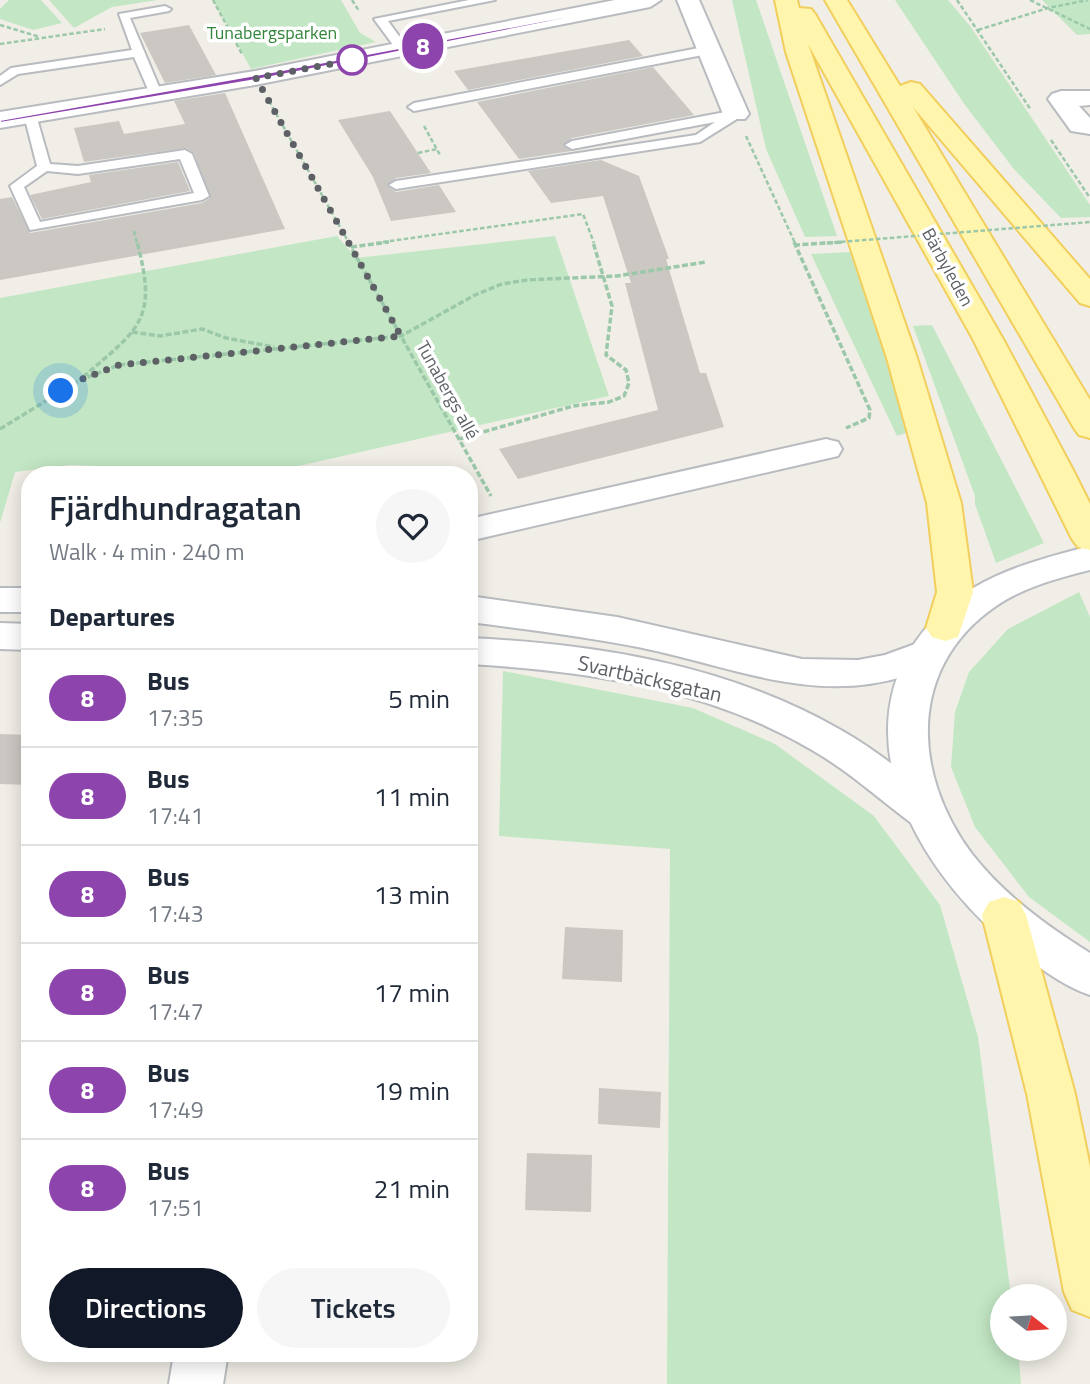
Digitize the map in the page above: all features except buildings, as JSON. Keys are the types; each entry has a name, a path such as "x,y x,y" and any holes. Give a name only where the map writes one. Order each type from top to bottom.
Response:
{"main road":[{"path":"786,0 798,52 902,358 944,503 955,592 935,640"},
{"name":"Bärbyleden","path":"795,0 950,269 1060,473 1090,539"},
{"path":"837,3 1090,297"},
{"name":"Bärbyleden","path":"837,3 1000,272 1090,428"},
{"path":"1004,915 1052,1094 1090,1292"}],"street":[{"path":"0,120 256,78 650,0"},
{"path":"688,0 736,114"},
{"path":"1090,98 1061,99 1080,126 1090,125"},
{"path":"478,528 834,439"},
{"path":"1090,558 1029,573 995,588 935,640 911,688 906,726 910,768 925,811 956,864 1004,915 1048,950 1090,976"},
{"path":"0,600 21,600"},
{"name":"Svartbäcksgatan","path":"478,610 597,627 665,640 748,664 805,673 848,674 886,668 935,640"},
{"path":"0,636 21,637"},
{"name":"Svartbäcksgatan","path":"478,651 541,653 635,670 706,688 760,708 824,739 925,811"},
{"path":"196,1384 200,1362"}],"lane":[{"path":"403,50 380,19 489,0"},
{"path":"156,94 123,16 165,9"},
{"path":"414,107 709,50"},
{"path":"0,81 15,71 139,53"},
{"path":"101,59 104,73"},
{"path":"44,66 48,82"},
{"path":"444,168 736,114"},
{"path":"396,185 700,138 736,114"},
{"path":"30,115 44,167"},
{"path":"186,155 202,197 34,228 17,186 44,167 78,170 186,155"}],"path":[{"name":"Tunabergs allé","path":"213,0 474,466"},
{"path":"957,0 1031,111"},
{"path":"1030,0 1090,29"},
{"path":"978,30 1048,8 1088,0"},
{"path":"0,25 44,38"},
{"path":"0,44 119,27 130,32"},
{"path":"414,107 437,149 444,168"},
{"path":"736,114 870,410 869,418 862,424 834,439"},
{"path":"1046,133 1090,198"},
{"path":"418,153 437,149"},
{"path":"80,380 132,332 144,313 149,296 132,221 175,211 171,202"},
{"path":"351,247 583,214 604,278 613,318 604,337 606,355 626,370 629,383 624,396 609,402 573,406 459,439"},
{"path":"794,245 1090,222"},
{"path":"2,427 80,380 119,365 401,336 427,326 459,303 486,289 506,283 604,278 706,262"},
{"path":"132,332 160,336 202,329 226,338 279,348"},
{"name":"Tunabergs allé","path":"478,473 494,502"}],"green space":[{"path":"9,0 41,0 62,23 33,30 0,19 0,9"},
{"name":"Tunabergsparken","path":"49,0 158,0 112,7 74,28"},
{"name":"Tunabergsparken","path":"213,0 341,0 360,33 376,42 251,69"},
{"path":"732,0 756,0 837,236 805,237 766,149"},
{"path":"895,0 948,0 970,26 1090,205 1090,217 1061,218 1013,168 965,105"},
{"path":"1042,0 1090,0 1090,34 1077,35"},
{"path":"337,236 356,258 555,236 609,396 298,466 21,466 21,471 15,472 0,523 0,298"},
{"path":"850,252 911,431 897,436 811,254"},
{"path":"932,325 1044,543 996,563 975,504 975,496 913,326"},
{"path":"1079,592 1090,617 1090,942 1029,897 975,827 951,767 955,712 969,672 1008,629"},
{"path":"503,671 693,708 775,744 874,816 940,905 978,1037 1009,1284 990,1284 990,1362 1019,1362 1021,1384 667,1384 670,849 499,836"}],"bus line":[{"name":"8","path":"0,120 256,78 650,0"}],"route":[{"path":"61,391 80,380 119,365 401,336 256,78 352,60"}]}
